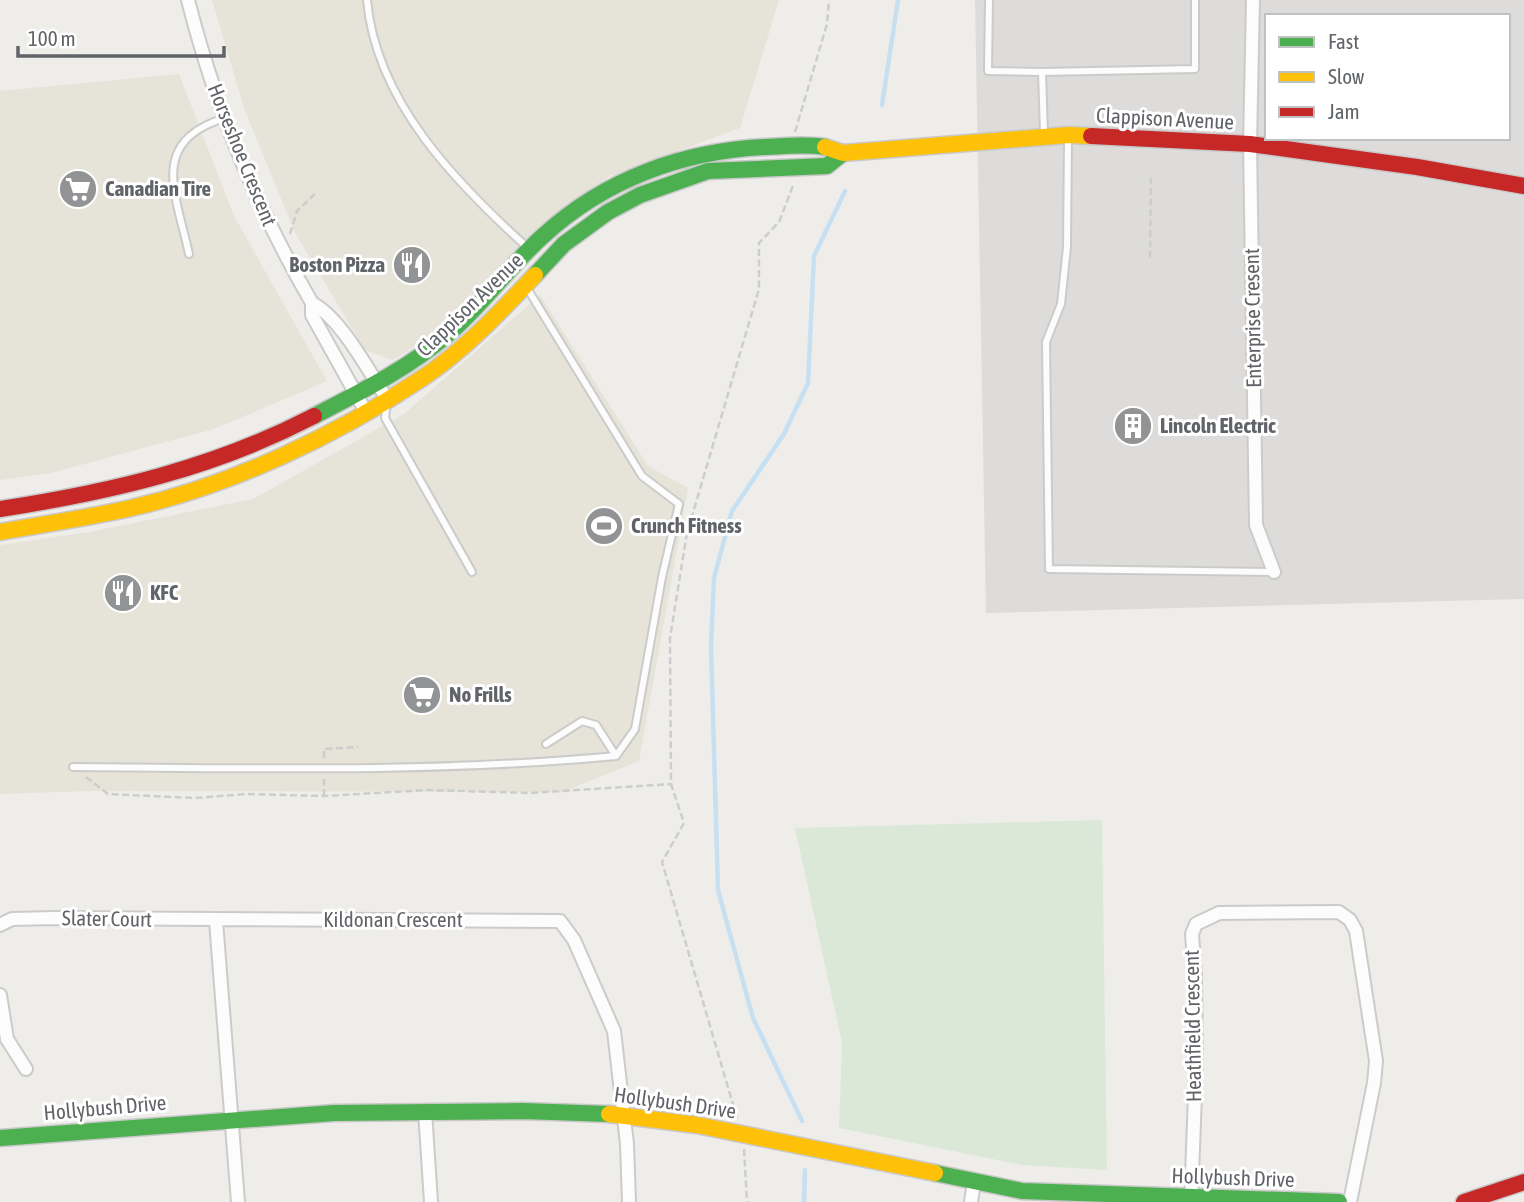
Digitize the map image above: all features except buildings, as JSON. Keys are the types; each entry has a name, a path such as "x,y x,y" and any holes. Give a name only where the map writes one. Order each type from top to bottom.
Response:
{"main road":[{"name":"Clappison Avenue","path":"0,509 92,495 188,470 241,450 356,394 449,333 551,229 623,181 687,155 828,145 843,153 1068,135 1250,144 1417,167 1524,186"},
{"path":"760,148 760,168"},
{"name":"Clappison Avenue","path":"0,532 132,508 186,492 268,461 366,412 446,360 495,317 524,283 583,228 630,199 673,181 708,171 827,166 843,153"},
{"path":"623,181 630,199"},
{"name":"Hollybush Drive","path":"0,1138 230,1118 425,1111 623,1115 768,1139 974,1182 1054,1195 1339,1202"},
{"path":"1464,1202 1524,1182"}],"street":[{"name":"Horseshoe Crescent","path":"188,0 225,118 280,245 313,303 322,308 338,327 388,400"},
{"name":"Enterprise Cresent","path":"1253,0 1250,144 1256,525 1274,572"},
{"name":"Horseshoe Crescent","path":"313,303 312,315 366,412"},
{"name":"Heathfield Crescent","path":"1191,1200 1196,1068 1192,934 1196,924 1206,916 1219,913 1339,912 1350,920 1356,931 1376,1061 1350,1202"},
{"name":"Slater Court","path":"0,925 12,919 54,918 216,921"},
{"name":"Kildonan Crescent","path":"216,921 560,921 573,940 614,1031 623,1115"},
{"path":"216,921 237,1202"},
{"path":"0,995 8,1040 26,1069"},
{"path":"425,1111 431,1202"},
{"path":"623,1115 629,1202"},
{"path":"971,1202 974,1182"}],"lane":[{"path":"367,0 376,45 394,89 428,143 459,184 530,250"},
{"path":"989,0 988,71 1042,72 1195,69 1195,0"},
{"path":"1042,72 1044,136"},
{"path":"189,254 173,169 178,147 191,132 225,118"},
{"path":"1068,135 1067,247 1061,304 1046,342 1049,569 1274,572"},
{"path":"524,283 642,477 679,504 662,577 635,729 617,756"},
{"path":"388,400 385,418 472,572"},
{"path":"366,412 385,418"},
{"path":"546,744 582,721 596,725 617,756"},
{"path":"73,767 370,768 557,762 617,756"}],"path":[{"path":"794,128 827,24 829,0"},
{"path":"1150,258 1152,175"},
{"path":"737,1119 662,862 684,823 671,784 670,638 687,533 759,289 759,243 779,222 796,179"},
{"path":"280,245 290,233 297,211 315,194"},
{"path":"73,767 108,794 195,798 246,794 324,796 428,790 530,793 671,784"},
{"path":"744,1147 747,1202"}],"shaded area":[{"path":"212,0 779,0 740,128 608,177 554,218 423,341 393,360 365,350 295,233 244,108"},
{"path":"975,0 1524,0 1524,599 986,613"},
{"path":"179,74 234,216 327,381 214,429 51,473 0,480 0,91"},
{"path":"540,295 648,466 688,488 639,761 563,792 91,791 0,794 0,545 89,532 253,499 404,414"}],"green space":[{"path":"1102,820 1107,1170 1022,1165 839,1128 842,1043 795,828"}],"waterway":[{"path":"882,105 898,0"},
{"path":"802,1121 753,1018 718,890 711,646 714,578 732,511 784,434 808,383 814,256 845,191"},
{"path":"804,1202 805,1170"}],"traffic: fast":[{"path":"314,416 383,379 431,348 471,312 543,236 567,216 619,184 675,162 705,155 766,147 825,147"},
{"path":"535,275 564,244 608,212 640,195 708,171 827,166 843,153"},
{"path":"0,1138 334,1113 523,1111 609,1114"},
{"path":"935,1173 1022,1191 1339,1202"}],"traffic: slow":[{"path":"825,147 843,153 1068,135 1091,136"},
{"path":"0,532 115,512 169,498 244,472 318,439 388,400 437,368 481,330 535,275"},
{"path":"609,1114 697,1125 935,1173"}],"traffic: jam":[{"path":"1091,136 1250,144 1417,167 1524,186"},
{"path":"0,509 82,495 161,476 238,450 314,416"},
{"path":"1464,1202 1524,1182"}],"place":[{"name":"Canadian Tire","path":"78,189"},
{"name":"Boston Pizza","path":"412,265"},
{"name":"Lincoln Electric","path":"1133,426"},
{"name":"Crunch Fitness","path":"604,526"},
{"name":"KFC","path":"123,593"},
{"name":"No Frills","path":"422,695"}]}
